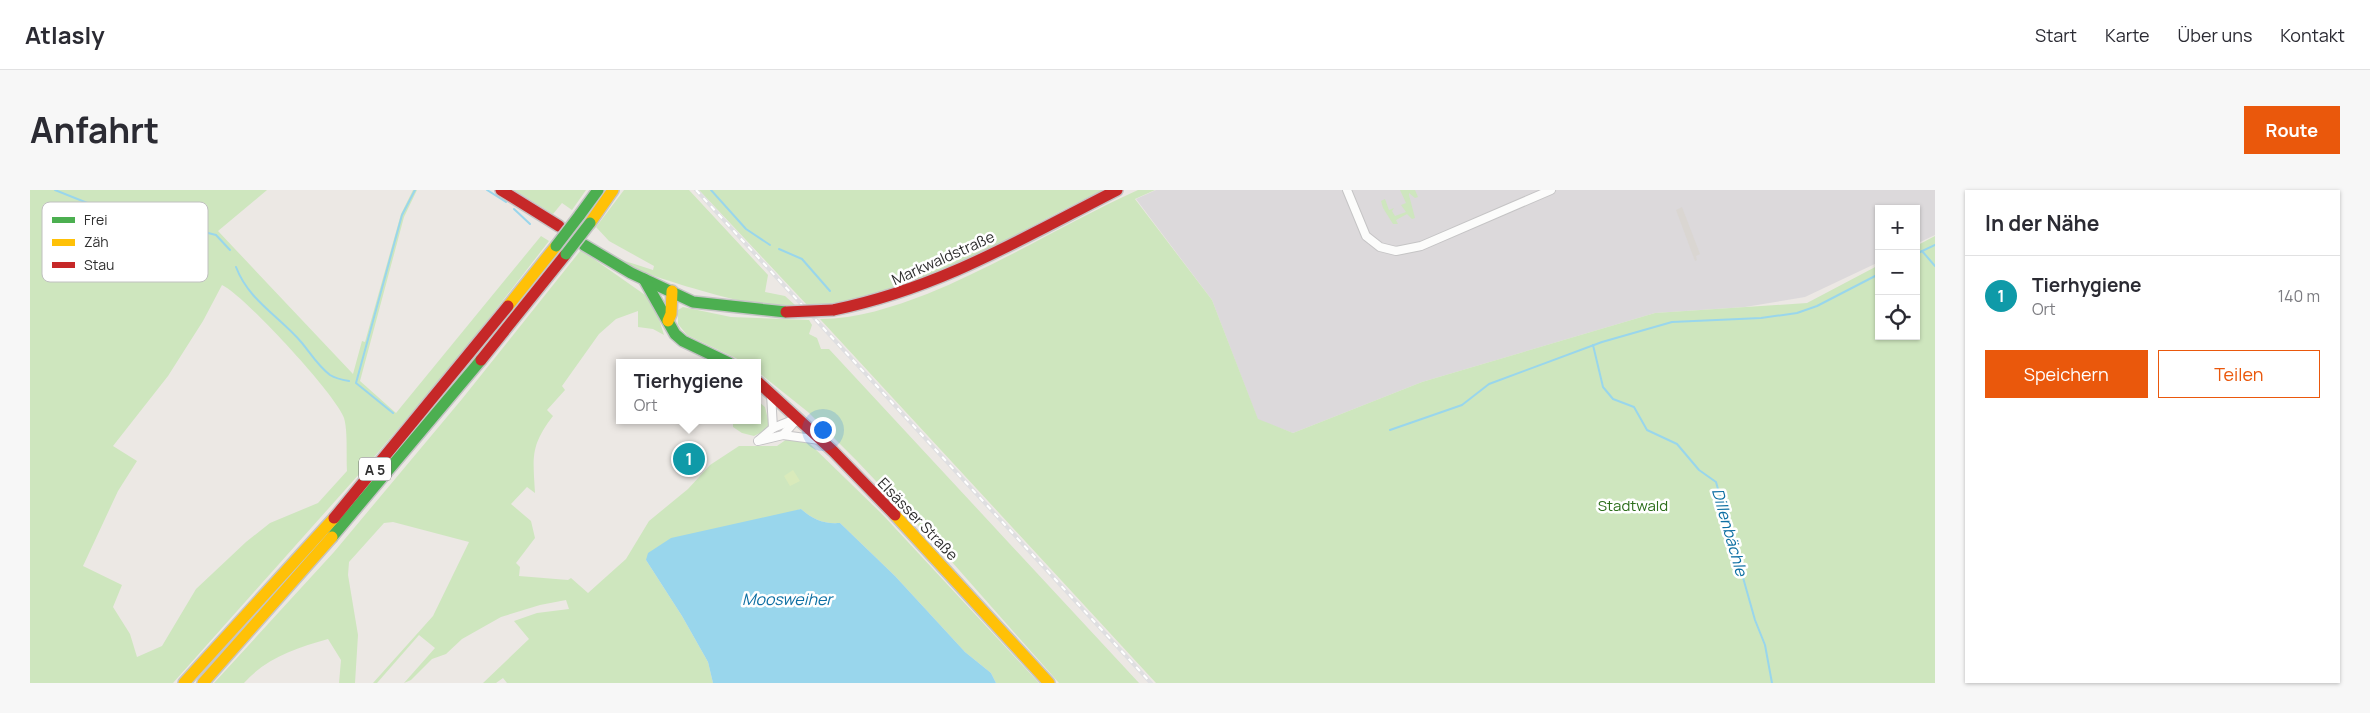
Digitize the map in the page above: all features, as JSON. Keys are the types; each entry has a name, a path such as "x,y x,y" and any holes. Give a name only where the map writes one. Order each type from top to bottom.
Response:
{"main road":[{"path":"501,190 559,226"},
{"name":"A 5","path":"184,683 279,579 374,470 556,246 598,190"},
{"name":"A 5","path":"203,683 382,481 566,254 613,190"},
{"name":"Markwaldstraße","path":"584,246 644,279 672,291 678,297 693,302 710,302 786,312 833,310 885,300 938,280 1117,190"},
{"path":"644,279 675,334 683,341 721,359"},
{"path":"662,309 664,298 672,291"},
{"path":"668,321 672,314 672,291"},
{"name":"Elsässer Straße","path":"761,385 821,440 935,557 1050,683"}],"street":[{"path":"1347,190 1366,236 1380,247 1396,251 1421,246 1551,190"},
{"path":"771,394 773,428"},
{"path":"798,418 773,428 758,440 783,435 821,440"},
{"path":"783,435 798,418"}],"shaded area":[{"path":"1156,190 1935,190 1935,235 1920,242 1920,205 1875,205 1875,264 1805,297 1745,307 1655,313 1422,382 1293,433 1258,420 1212,300 1136,199"},
{"path":"1682,207 1700,254 1696,256 1697,260 1695,261 1676,210"}],"green space":[{"path":"30,190 267,190 218,231 353,374 362,341 365,342 401,214 413,190 417,190 404,217 360,381 396,413 541,236 549,241 463,352 369,463 173,683 30,683","holes":["222,285 249,306 308,369 338,406 345,423 347,471 318,503 270,523 246,542 196,589 162,646 137,657 130,634 113,607 122,585 83,566 118,491 137,461 113,446 168,376 203,321"]},
{"path":"514,190 586,190 572,210 562,203 553,214"},
{"path":"624,190 689,190 768,275 765,292 785,296 795,305 765,305 745,302 702,291 651,276 595,248 596,246 625,261 653,270 654,266 609,241 596,227"},
{"path":"699,190 1103,190 960,263 924,279 886,292 848,301 808,306"},
{"name":"Stadtwald","path":"1138,190 1155,190 1135,199 1212,300 1258,419 1293,433 1422,382 1655,313 1807,303 1875,267 1875,340 1920,340 1920,244 1935,236 1935,683 1156,683 820,319 848,317 875,311 927,294 981,270"},
{"path":"1400,190 1415,190 1418,197 1415,198 1409,193 1409,195 1415,218 1412,219 1407,214 1396,220 1398,224 1393,224 1381,201 1385,199 1389,210 1394,208 1392,211 1395,216 1406,212 1401,205 1406,203"},
{"path":"581,250 648,297 655,306 664,335 653,329 638,327 638,311 616,319 599,334 562,386 565,390 547,410 553,416 540,436 535,452 535,493 527,487 511,504 531,521 535,538 516,563 520,567 519,576 568,580 571,578 588,593 626,559 649,521 688,489 710,465 739,446 777,446 787,439 808,442 882,514 1039,683 996,683 991,673 965,652 895,576 840,523 829,523 819,520 801,509 646,560 682,616 708,662 713,683 507,683 503,678 496,683 483,683 529,639 514,621 537,613 569,609 566,600 540,605 501,617 462,639 446,654 432,659 411,680 404,683 435,648 419,635 377,683 373,683 433,616 469,542 393,522 384,523 349,562 348,575 358,635 355,683 339,683 341,660 328,639 293,650 272,660 244,683 214,683 334,552 462,399"},
{"path":"683,307 731,317 809,320 812,325 809,334 817,338 821,349 829,349 1139,683 1059,683 944,553 857,461 808,412 761,374 761,359 738,359 687,335 678,324 678,310"},
{"path":"761,404 765,407 769,424 766,430 754,436 742,433 733,427 733,424 761,424"},
{"path":"793,470 800,481 790,486 784,476"}],"water":[{"name":"Moosweiher","path":"801,509 819,520 829,523 840,523 895,576 965,652 991,673 996,683 713,683 708,662 682,616 646,560 648,553 671,538"}],"waterway":[{"path":"55,190 85,202"},
{"path":"393,413 356,383 402,215 415,190"},
{"path":"487,190 506,202"},
{"path":"711,190 746,229 770,245"},
{"path":"514,209 530,224"},
{"path":"208,233 216,235 230,250"},
{"path":"1920,252 1935,245"},
{"path":"779,249 802,259 830,291"},
{"path":"1922,251 1935,266"},
{"path":"236,267 242,279 257,299 293,333 322,368 332,376 349,381"},
{"path":"1390,430 1462,405 1489,384 1602,342 1672,322 1761,318 1797,313 1817,306 1875,276"},
{"name":"Dillenbächle","path":"1593,345 1603,387 1613,399 1634,407 1647,430 1677,444 1699,470 1716,482 1755,620 1765,645 1772,683"}],"railway":[{"path":"696,190 1151,683"}],"traffic: fast":[{"path":"579,216 598,190"},
{"path":"556,246 579,216"},
{"path":"566,254 590,223"},
{"path":"584,245 631,273 693,302 786,312"},
{"path":"644,279 675,334 683,341 721,359"},
{"path":"332,537 481,360"}],"traffic: slow":[{"path":"590,223 613,190"},
{"path":"508,306 556,246"},
{"path":"668,321 671,314 672,291"},
{"path":"895,515 1049,683"},
{"path":"184,683 334,518"},
{"path":"203,683 332,537"}],"traffic: jam":[{"path":"501,190 559,226"},
{"path":"833,310 872,301 945,275 1013,244 1117,190"},
{"path":"481,360 566,254"},
{"path":"334,518 508,306"},
{"path":"786,312 833,310"},
{"path":"761,385 833,451 895,515"}],"place":[{"name":"Tierhygiene","path":"689,459"}]}
